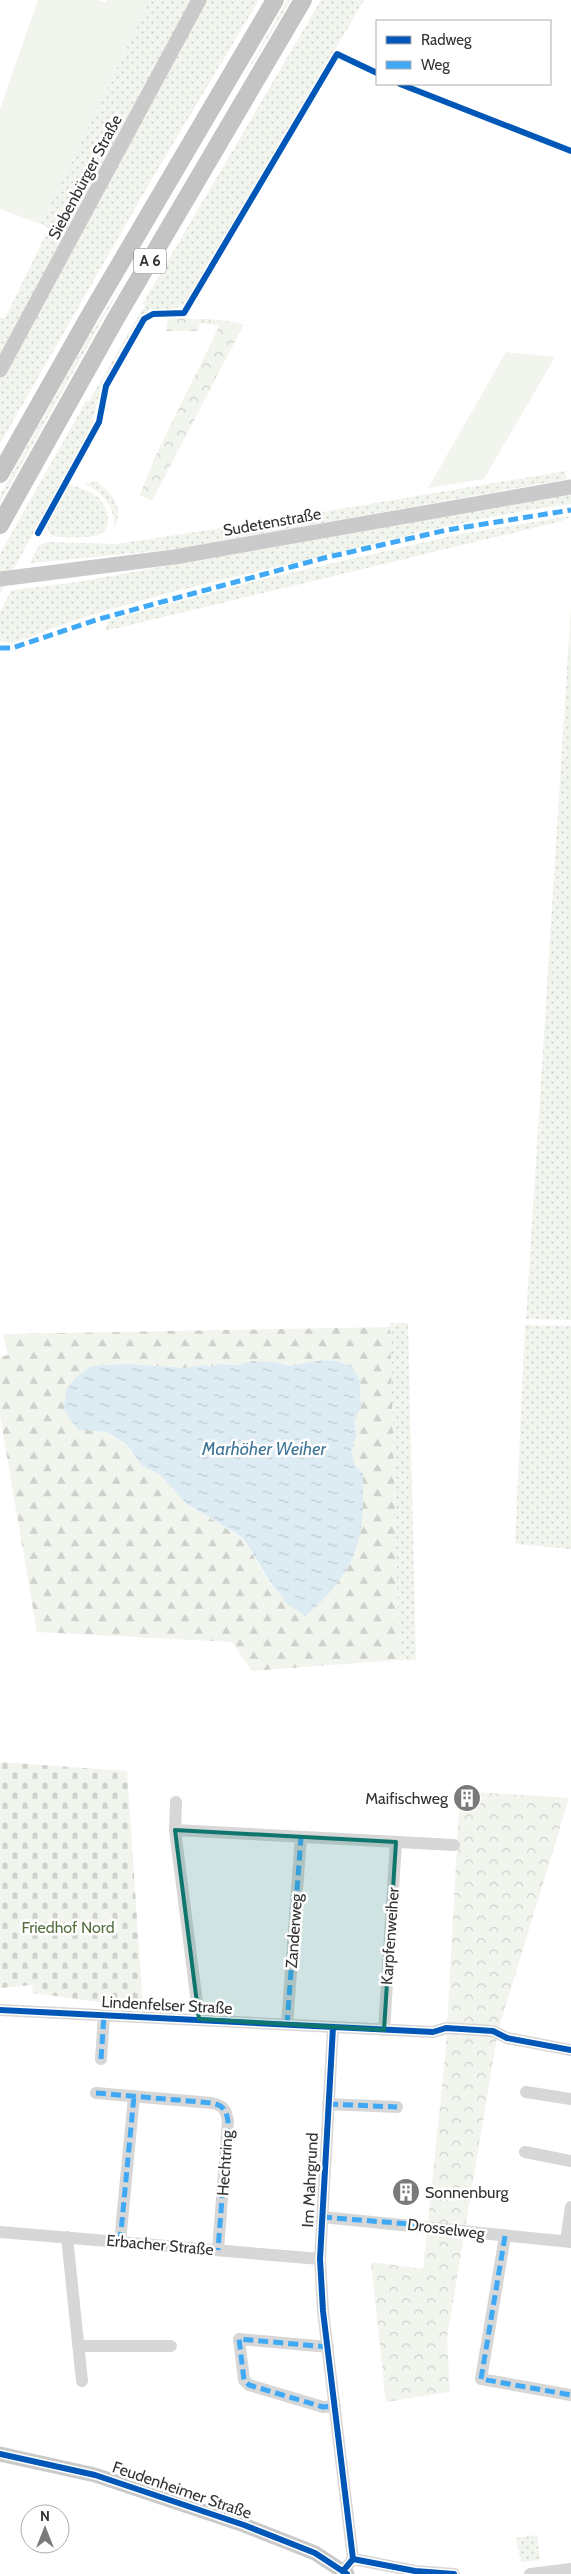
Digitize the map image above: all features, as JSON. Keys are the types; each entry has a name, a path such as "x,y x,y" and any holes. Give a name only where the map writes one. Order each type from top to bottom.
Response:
{"highway":[{"name":"A 6","path":"0,474 90,314 276,0"},
{"name":"A 6","path":"0,524 116,318 303,0"}],"main road":[{"name":"Siebenbürger Straße","path":"0,370 199,0"},
{"name":"Sudetenstraße","path":"0,579 174,557 571,487"},
{"name":"Feudenheimer Straße","path":"0,2454 96,2475 244,2525 315,2553 346,2570"}],"street":[{"path":"176,1802 176,1830 199,2019"},
{"path":"176,1830 454,1845"},
{"name":"Zanderweg","path":"286,2025 301,1838"},
{"name":"Karpfenweiher","path":"384,2030 396,1842"},
{"name":"Lindenfelser Straße","path":"0,2010 332,2027"},
{"name":"Lindenfelser Straße","path":"101,2059 104,2015"},
{"path":"332,2027 433,2032 446,2028 493,2031 508,2038 571,2050"},
{"name":"Im Mahrgrund","path":"332,2027 320,2259 335,2406 346,2570"},
{"path":"526,2092 571,2099"},
{"name":"Hechtring","path":"96,2093 212,2103 221,2105 226,2111 228,2121 218,2250"},
{"path":"120,2242 134,2096"},
{"path":"328,2104 397,2107"},
{"path":"525,2152 571,2161"},
{"path":"568,2241 571,2207"},
{"name":"Drosselweg","path":"322,2217 422,2225 434,2230 568,2241"},
{"name":"Erbacher Straße","path":"0,2232 320,2259"},
{"path":"505,2236 481,2379 571,2395"},
{"path":"67,2237 82,2381"},
{"path":"328,2347 239,2339 244,2380 249,2385 323,2406 335,2406"},
{"path":"78,2346 171,2346"},
{"path":"530,2574 571,2569"},
{"path":"346,2570 415,2571 454,2574"}],"highlighted area":[{"path":"175,1830 396,1842 384,2030 199,2019"}],"green space":[{"path":"38,0 98,0 106,3 107,0 150,0 41,224 0,209 0,109"},
{"path":"150,0 259,0 156,172 0,444 0,318 5,318 49,228 41,224"},
{"path":"287,0 291,0 239,86"},
{"path":"321,0 364,0 190,297 183,305 174,309 151,309 140,318 102,383 91,428 0,594 0,554 86,401 89,401 145,305 143,303"},
{"path":"123,283 0,503 0,495 92,331"},
{"path":"168,318 221,320 244,324 152,501 140,495 154,459 220,325 200,323 198,331 166,331"},
{"path":"506,352 555,357 484,479 428,488"},
{"path":"565,471 567,479 177,549 30,563 39,545 49,542 117,544 281,519"},
{"path":"96,481 116,502 118,514 114,530 113,515 108,502 99,493 85,484"},
{"path":"69,484 97,496 105,507 108,520 107,526 99,535 61,537 52,535 49,532 47,525"},
{"path":"571,493 571,504 443,527 241,575 92,615 19,641 7,643 0,641 0,612 11,591 14,590 77,582"},
{"path":"571,516 562,521 105,631 109,620 263,579 460,534"},
{"path":"571,606 571,1320 526,1319"},
{"path":"390,1323 408,1323 416,1660 399,1660"},
{"path":"525,1325 571,1326 571,1549 515,1544"},
{"path":"390,1327 399,1660 252,1671 232,1642 37,1632 0,1416 0,1357 8,1355 3,1334","holes":["322,1360 337,1361 351,1367 360,1381 361,1408 354,1421 357,1435 351,1450 355,1465 363,1473 363,1499 359,1539 287,1604 271,1585 243,1539 187,1504 159,1474 142,1466 127,1446 107,1432 78,1430 100,1365 129,1364 185,1368 203,1365 212,1367 219,1364 236,1365 252,1361 275,1362 290,1366"]},
{"name":"Friedhof Nord","path":"0,1762 127,1771 143,2008 33,1993 32,1985 0,1988"},
{"path":"460,1791 569,1798 498,2031 447,2338 450,2392 386,2402 371,2262 423,2269 446,2048"},
{"path":"537,2535 540,2560 521,2562 516,2538"}],"water":[{"name":"Marhöher Weiher","path":"322,1360 337,1361 352,1367 360,1381 361,1408 354,1421 357,1435 351,1450 355,1465 363,1473 361,1531 356,1550 345,1572 322,1601 305,1616 287,1604 272,1585 243,1538 187,1504 159,1474 142,1466 127,1445 107,1432 78,1430 64,1410 66,1390 77,1376 90,1367 100,1365 129,1364 185,1368 203,1365 211,1367 219,1364 236,1365 252,1361 275,1362 290,1366"}],"marked path":[{"path":"0,648 12,648 99,619 324,558 447,530 571,510"},
{"path":"287,2025 301,1837"},
{"path":"101,2059 104,2015"},
{"path":"96,2093 212,2103 224,2109 228,2121 218,2250"},
{"path":"120,2242 134,2096"},
{"path":"328,2104 397,2107"},
{"path":"322,2217 422,2225 434,2229 455,2231"},
{"path":"505,2236 481,2379 571,2395"},
{"path":"328,2347 239,2339 244,2380 249,2385 323,2407 335,2406"}],"cycle path":[{"path":"38,533 99,422 106,386 144,319 153,314 184,313 337,54 376,73"},
{"path":"403,85 571,151"},
{"path":"0,2010 433,2032 446,2028 493,2031 507,2038 571,2050"},
{"path":"333,2027 320,2259 323,2311 353,2559 343,2571"},
{"path":"0,2454 95,2475 244,2525 315,2553 347,2574"},
{"path":"353,2559 415,2571 454,2574"}],"place":[{"name":"Maifischweg","path":"467,1798"},
{"name":"Sonnenburg","path":"406,2192"}]}
